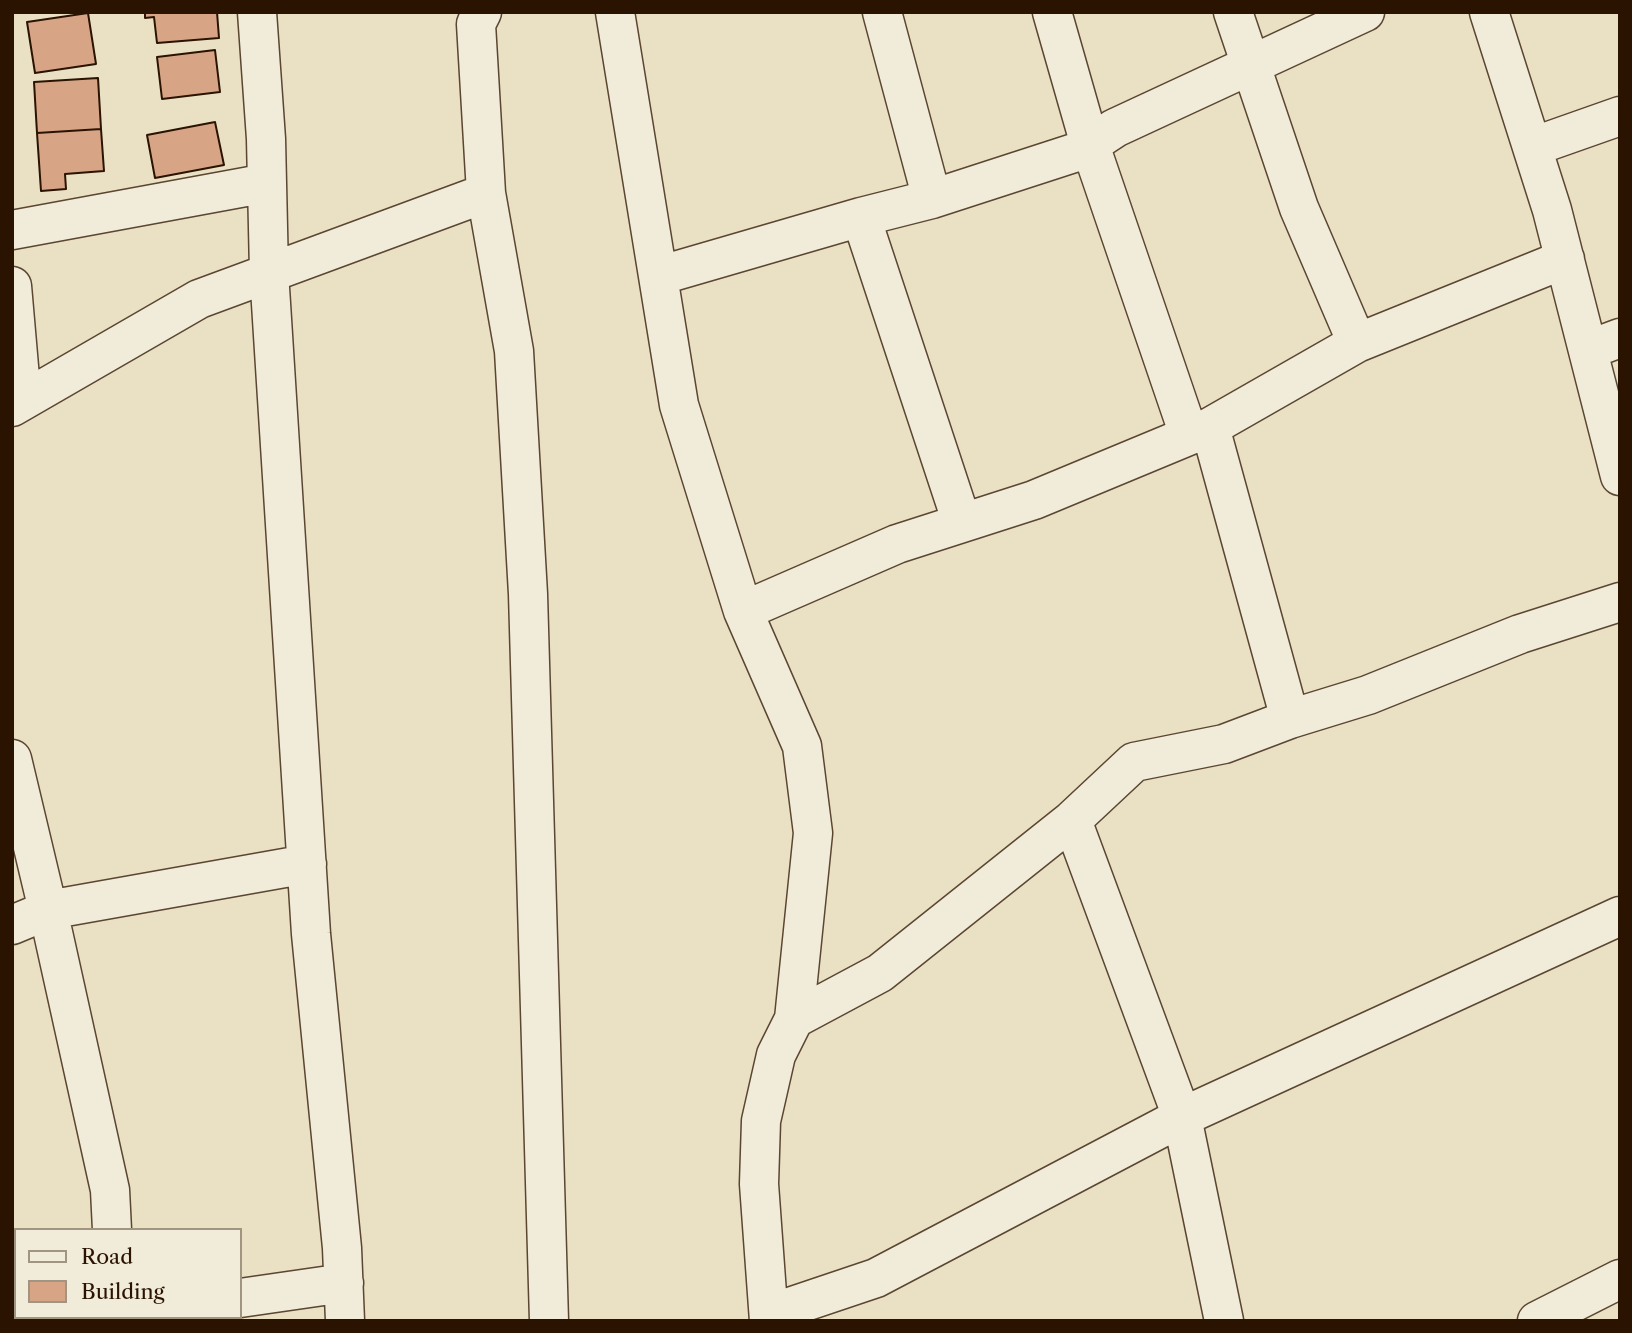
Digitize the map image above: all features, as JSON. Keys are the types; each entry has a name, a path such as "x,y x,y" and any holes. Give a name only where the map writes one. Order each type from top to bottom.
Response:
{"street":[{"path":"482,12 476,24 480,124 486,193 514,351 527,580 549,1321"},
{"path":"615,12 678,405 743,611 802,746 813,833 794,1019 776,1055 761,1121 759,1184 769,1317 876,1278 1182,1117 1620,916"},
{"path":"882,12 932,199"},
{"path":"1052,12 1090,145 1200,431 1290,719"},
{"path":"1233,12 1298,208 1357,343"},
{"path":"658,276 932,199 1080,150 1115,128 1365,12"},
{"path":"1489,12 1565,259 1604,344 1620,476"},
{"path":"265,15 269,272 307,864 344,1283 345,1321"},
{"path":"1532,147 1620,116"},
{"path":"12,230 267,183"},
{"path":"12,286 17,404 199,299 486,193"},
{"path":"862,217 962,523"},
{"path":"743,611 897,544 1034,500 1200,431 1357,343 1565,259"},
{"path":"794,1019 880,973 1072,820 1134,762 1224,744 1290,719 1368,695 1520,634 1620,602"},
{"path":"12,759 110,1191 112,1228"},
{"path":"1072,820 1182,1117 1224,1321"},
{"path":"12,925 48,910 307,864"},
{"path":"242,1298 344,1283"},
{"path":"1537,1321 1595,1298"}],"building":[{"path":"145,12 217,12 219,38 157,43 154,17 145,18"},
{"path":"88,13 96,64 35,73 27,22"},
{"path":"215,50 220,92 162,99 157,57"},
{"path":"98,78 101,129 37,133 34,82"},
{"path":"215,122 224,165 155,178 147,135"},
{"path":"101,129 104,171 65,174 66,189 41,191 37,133"}]}
